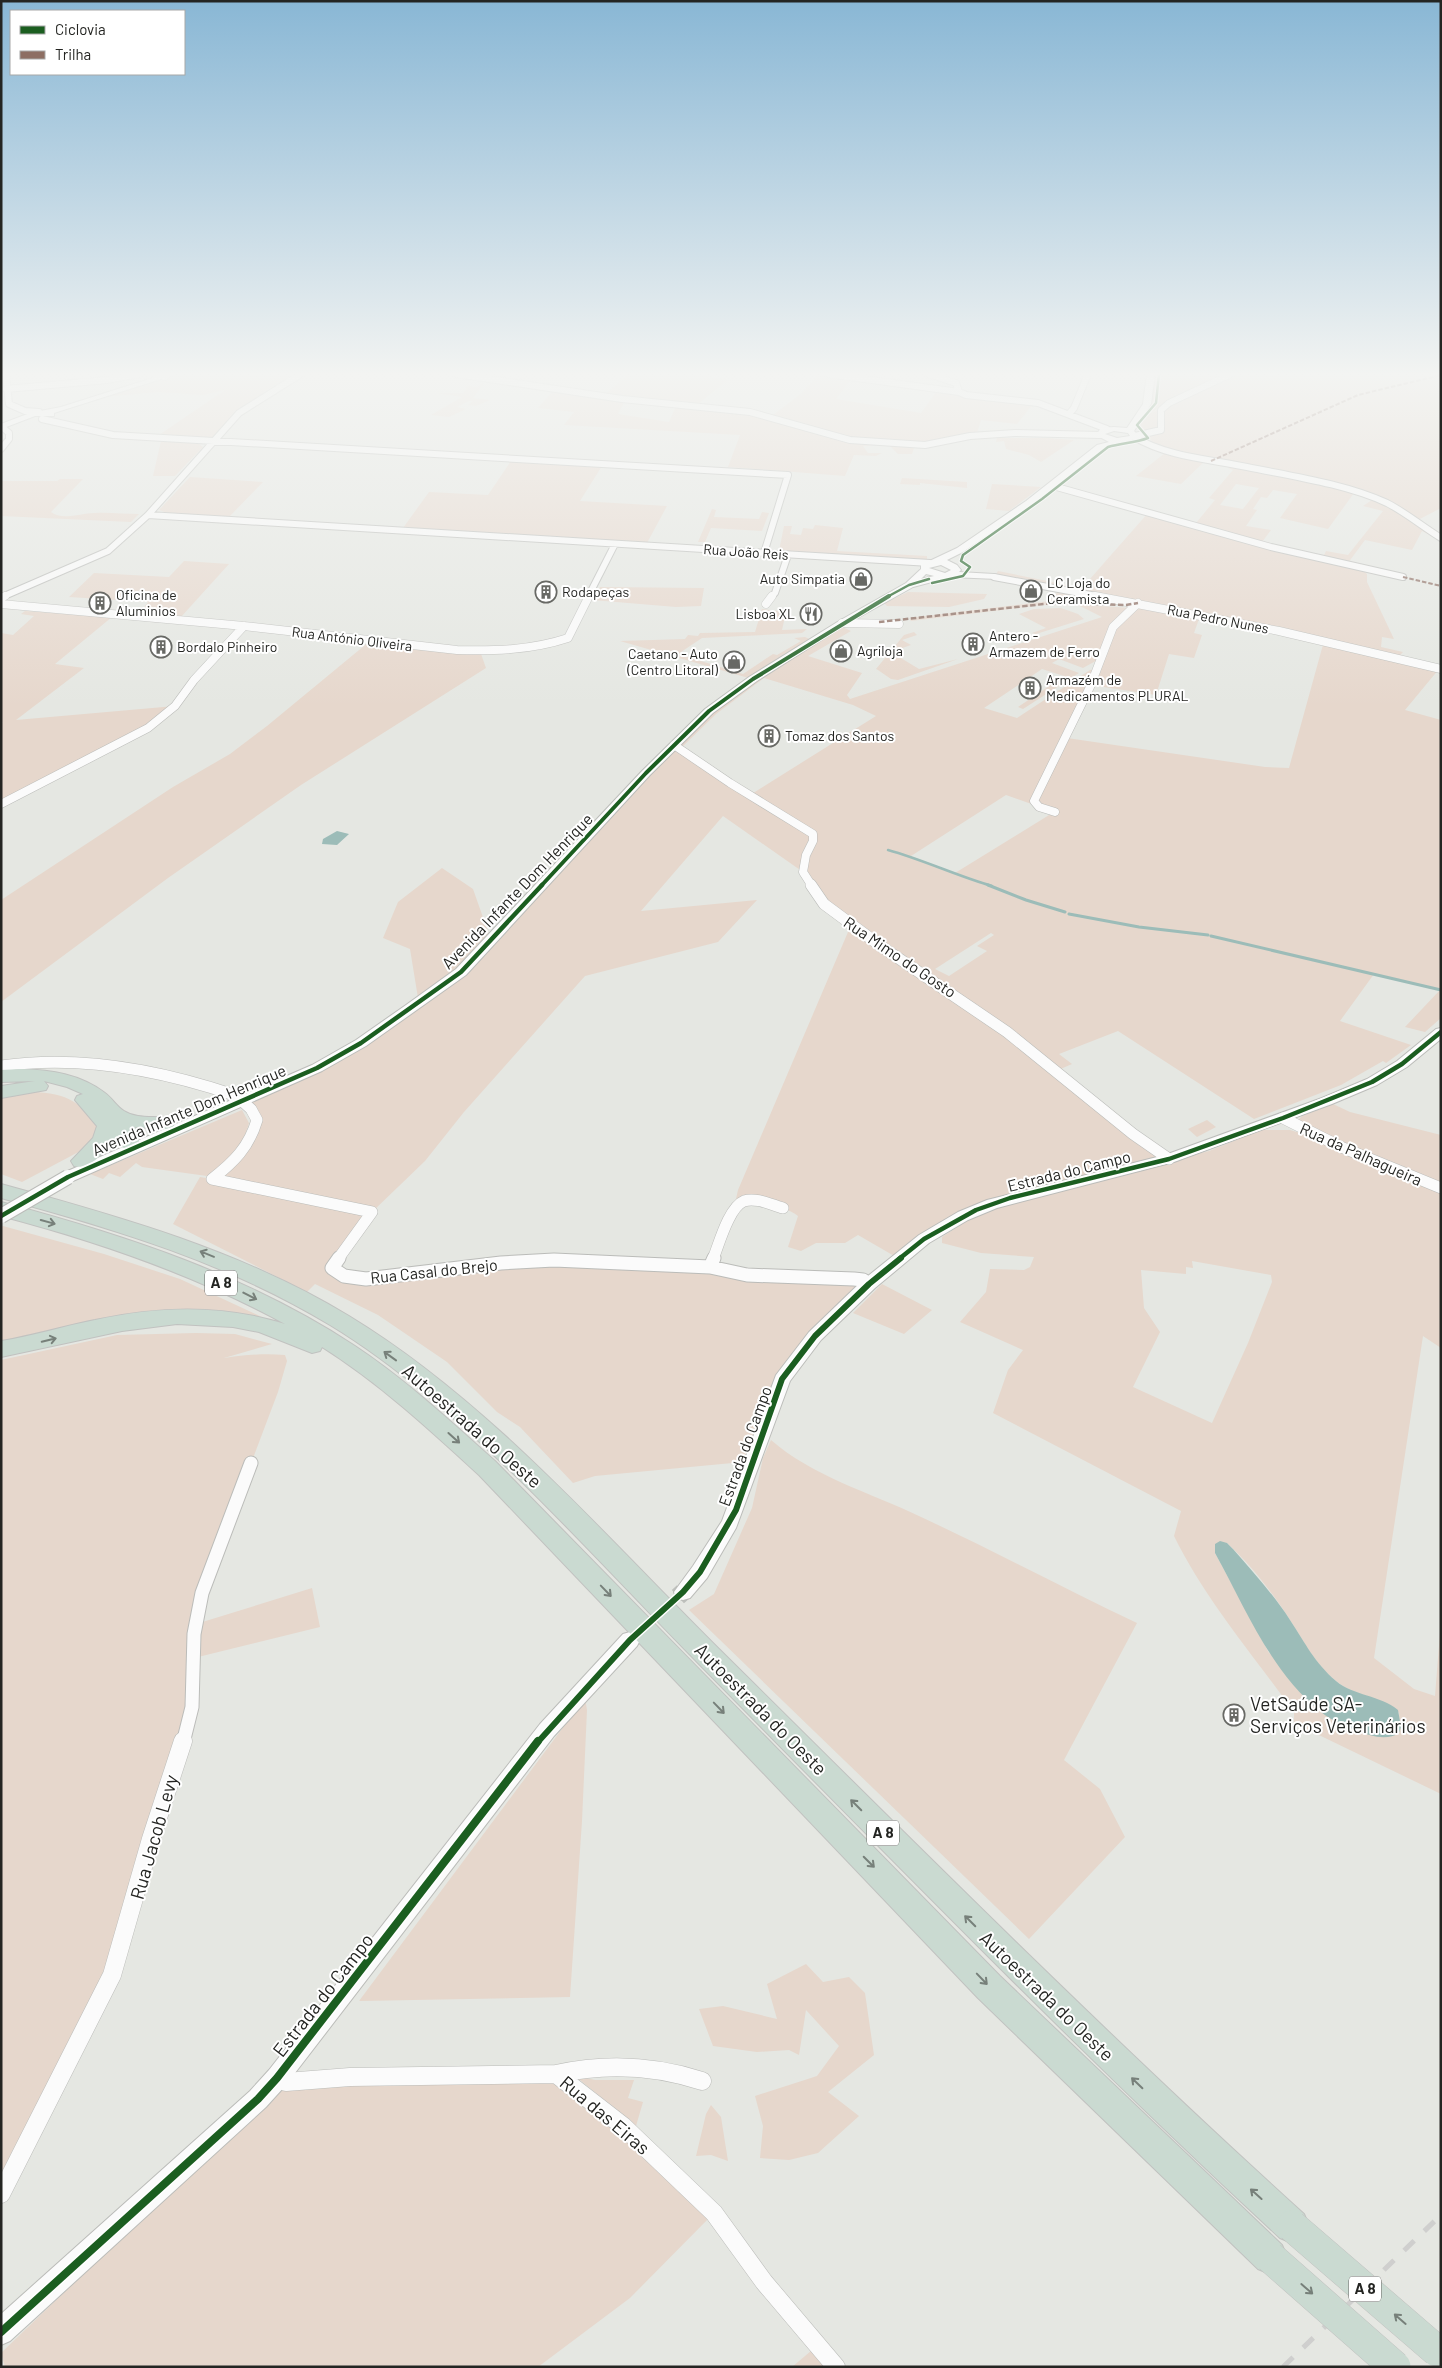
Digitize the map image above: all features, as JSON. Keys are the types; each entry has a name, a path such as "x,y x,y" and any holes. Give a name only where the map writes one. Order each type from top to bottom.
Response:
{"highway":[{"path":"1,1076 34,1074 65,1078 88,1088 113,1121 118,1137 130,1144"},
{"path":"1,1092 26,1086 42,1085 66,1089 113,1121 166,1123"},
{"path":"81,1161 103,1139 113,1121"},
{"path":"1,1182 63,1201 98,1217"},
{"name":"Autoestrada do Oeste","path":"1,1191 98,1217 172,1241 228,1263 305,1301 378,1346 447,1399 483,1430 568,1512 938,1888 1195,2139 1439,2353"},
{"name":"Autoestrada do Oeste","path":"1,1209 115,1241 196,1271 234,1288 318,1334 376,1373 418,1405 487,1468 990,1987 1270,2257 1395,2367"},
{"path":"1,1349 143,1319 188,1316 235,1319 272,1327 304,1340 387,1393 418,1405"}],"main road":[{"path":"910,585 929,566 960,550 1052,486"},
{"path":"910,585 950,570 960,550"},
{"path":"929,566 933,574 950,570"},
{"path":"929,566 994,577"},
{"name":"Avenida Infante Dom Henrique","path":"1,1205 130,1144 238,1098 411,1008 461,972 674,745 709,711 742,686 842,623 910,585"},
{"name":"Estrada do Campo","path":"683,1592 700,1572 713,1552 736,1510 782,1379 816,1336 870,1284 924,1239 976,1210 1010,1198 1169,1159 1283,1118 1372,1082 1402,1064 1441,1032"},
{"name":"Avenida Infante Dom Henrique","path":"1,1216 81,1161 130,1144 166,1123 238,1098"},
{"name":"Estrada do Campo","path":"1,2332 243,2112 277,2078 547,1730 630,1640"}],"street":[{"path":"1,598 108,552 148,515 175,485"},
{"path":"764,553 785,485"},
{"path":"1320,485 1369,496 1388,504 1441,538"},
{"path":"1052,486 1316,559 1403,577"},
{"name":"Rua João Reis","path":"148,515 764,553 929,566"},
{"name":"Rua António Oliveira","path":"1,604 244,626 457,650 480,651 554,644 568,638 615,544"},
{"path":"766,604 775,593 788,555"},
{"name":"Rua Pedro Nunes","path":"994,577 1138,603 1322,640 1441,669"},
{"path":"1055,812 1039,807 1034,801 1090,686 1113,627 1138,603"},
{"path":"842,623 898,624"},
{"path":"1,804 148,728 175,706 194,680 244,626"},
{"name":"Rua Mimo do Gosto","path":"674,745 730,783 813,834 813,840 806,855 803,872 824,904 882,947 1007,1032 1133,1134 1169,1159"},
{"path":"1,1066 46,1061 93,1066 181,1081 238,1098"},
{"name":"Rua Casal do Brejo","path":"238,1098 251,1109 257,1120 252,1139 233,1162 212,1179 372,1212 332,1268 344,1276 366,1279 501,1263 554,1260 710,1267 747,1275 854,1279 863,1280 870,1284"},
{"name":"Rua da Palhagueira","path":"1283,1118 1304,1130 1379,1164 1441,1188"},
{"path":"710,1267 734,1208 745,1202 757,1201 783,1208"},
{"name":"Rua Jacob Levy","path":"1,2194 97,2008 115,1967 151,1839 189,1723 192,1706 192,1658 196,1614 202,1593 251,1462"},
{"path":"556,2074 582,2067 633,2066 678,2072 702,2080"},
{"name":"Rua das Eiras","path":"277,2078 286,2082 350,2077 556,2074 622,2126 714,2213 764,2282 836,2367"}],"shaded area":[{"path":"1,485 78,485 51,512 55,515 66,516 89,513 139,514 131,522 1,516"},
{"path":"183,485 261,485 229,517 167,513 159,510"},
{"path":"495,485 590,485 580,501 667,506 647,543 403,528 429,492 488,495"},
{"path":"934,485 967,485 967,488"},
{"path":"992,485 1041,487 1009,511 986,509"},
{"path":"1221,485 1236,485 1220,505 1243,509 1259,488 1239,485 1441,485 1441,508 1416,521 1441,538 1441,541 1422,531 1412,550 1365,540 1348,563 1323,557 1326,551 1348,555 1383,511 1363,506 1372,500 1354,493 1328,529 1280,518 1297,494 1273,490 1267,498 1261,497 1253,509 1257,510 1246,526 1271,530 1262,542 1196,523 1215,500 1209,498"},
{"path":"712,509 716,510 714,517 759,519 762,512 769,513 762,531 711,528 705,542 698,542"},
{"path":"1148,513 1271,547 1360,568 1367,574 1367,582 1394,639 1382,637 1381,647 1403,652 1397,658 1439,669 1405,710 1441,720 1441,1018 1425,1032 1405,1027 1440,990 1374,974 1340,1021 1411,1045 1386,1063 1383,1061 1341,1085 1254,1119 1118,1031 1059,1054 1072,1064 1056,1071 1133,1134 1167,1156 978,1204 956,1215 896,1257 858,1235 845,1243 816,1243 801,1251 788,1247 798,1216 794,1213 757,1201 745,1202 734,1208 738,1190 851,925 824,904 803,872 723,816 641,911 757,900 718,942 585,976 464,1112 425,1161 372,1212 332,1268 344,1276 366,1279 503,1263 554,1260 653,1264 707,1269 746,1276 829,1280 855,1284 858,1289 855,1293 790,1356 779,1372 743,1462 595,1476 573,1483 520,1427 497,1412 447,1362 378,1315 315,1284 307,1292 173,1224 200,1177 212,1179 246,1147 257,1120 251,1109 242,1101 297,1077 332,1059 383,1028 411,1007 418,998 410,949 383,938 398,902 442,868 473,889 491,940 674,745 709,711 752,679 620,641 685,639 688,635 698,636 700,633 755,632 762,609 786,612 782,630 807,629 802,633 702,638 678,654 743,674 773,654 777,655 801,641 794,638 805,637 814,641 838,625 851,631 808,656 862,673 847,695 850,699 1102,617 1076,604 1051,604 911,621 909,618 1050,601 1060,589 994,577 998,571 1082,588","holes":["1137,603 1324,641 1289,768 1265,767 1067,738 1091,685 1156,695 1169,654 1194,658 1202,635 1194,633 1199,619 1136,605 1132,608 1085,605 1126,605","1101,658 1097,669 1090,670 1017,718 984,708 1042,669 1064,676 1018,707 1023,709 1079,673 1052,663 1059,659 1083,668","764,678 853,705 876,716 750,795 680,749 716,714","1006,795 1054,812 955,873 911,856","991,933 994,935 977,946 987,951 949,976 935,969"]},
{"path":"815,525 843,528 837,551 927,556 927,560 779,551 784,526 792,526 790,534 801,535 803,528 813,529"},
{"path":"184,561 229,564 181,617 139,614 148,602 69,597 94,573 169,577"},
{"path":"600,587 704,588 701,606 676,607 592,600"},
{"path":"908,592 987,594 984,599 949,607 887,606 884,603"},
{"path":"1061,608 1078,614 1084,619 1036,634 1032,633 1046,628 1019,614 1034,609"},
{"path":"25,611 112,617 55,664 84,668 16,720 175,706 148,728 1,804 1,723 3,722 1,722 1,633 13,635 34,616 21,614"},
{"path":"914,632 917,635 902,640 911,645 891,652 919,669 958,659 898,680 891,679 876,669 904,635"},
{"path":"370,641 480,651 486,668 301,785 168,878 1,1002 1,900 173,787 230,754"},
{"path":"25,1092 50,1093 69,1099 85,1111 99,1131 86,1148 22,1182 1,1174 1,1098"},
{"path":"1333,1104 1350,1112 1441,1135 1441,1348 1423,1336 1374,1658 1414,1689 1435,1696 1441,1620 1441,1794 1294,1723 1294,1712 1230,1626 1186,1559 1174,1536 1181,1511 993,1413 1008,1370 1023,1350 960,1322 986,1292 990,1269 1024,1270 1030,1267 1034,1257 981,1253 942,1243 942,1237 968,1220 1010,1203 1209,1151 1261,1130 1290,1130 1300,1133 1305,1128 1300,1124 1299,1119 1302,1116","holes":["1192,1261 1271,1275 1272,1282 1248,1343 1212,1423 1133,1387 1160,1332 1144,1308 1141,1270 1186,1274 1186,1267 1193,1268","1227,1543 1269,1590 1322,1668 1343,1686 1395,1708 1399,1713 1400,1731 1269,1653 1215,1553"]},
{"path":"242,1110 249,1123 242,1140 228,1159 207,1176 142,1167 136,1163 120,1177 109,1173 103,1179 90,1174"},
{"path":"1207,1120 1216,1127 1197,1137 1188,1129"},
{"path":"1,1227 104,1254 180,1279 262,1317 226,1311 184,1310 1,1344"},
{"path":"882,1284 932,1310 904,1334 853,1313"},
{"path":"235,1334 272,1344 224,1358 277,1354 285,1355 287,1361 278,1392 202,1593 192,1707 125,1935 1,2194 1,1360 117,1335"},
{"path":"771,1440 787,1453 823,1474 946,1529 1137,1623 1064,1760 1100,1789 1125,1837 1029,1939 689,1610 714,1594 752,1508 763,1458"},
{"path":"312,1588 320,1627 194,1658 196,1624"},
{"path":"585,1698 587,1710 582,1821 570,1997 359,2001"},
{"path":"806,1964 823,1982 849,1977 865,1993 874,2055 828,2092 859,2116 818,2153 789,2160 760,2158 763,2126 755,2096 817,2076 839,2046 806,2010 799,2055 789,2050 757,2052 713,2046 699,2009 723,2006 777,2019 767,1984"},
{"path":"556,2074 714,2213 630,2298 538,2367 5,2367 1,2353 276,2089"},
{"path":"575,2076 595,2080 634,2080 628,2098 643,2102 636,2126"},
{"path":"711,2105 721,2117 728,2161 711,2155 696,2156 706,2114"},
{"path":"818,2345 836,2367 792,2367"}],"water":[{"path":"337,831 349,834 337,845 322,844 323,839"},
{"path":"1220,1541 1227,1543 1233,1549 1263,1584 1284,1611 1316,1660 1328,1674 1343,1686 1383,1701 1398,1710 1401,1727 1399,1733 1384,1737 1363,1733 1330,1718 1303,1696 1287,1678 1260,1638 1215,1553 1215,1544"}],"waterway":[{"path":"888,850 992,886"},
{"path":"988,885 1026,900 1065,912"},
{"path":"1069,914 1139,927 1208,935"},
{"path":"1211,936 1441,990"}],"tunnel":[{"path":"638,1633 683,1592"}],"railway":[{"path":"1283,2367 1441,2215"}],"marked path":[{"path":"1403,577 1441,586"},
{"path":"879,622 1053,603 1126,605 1138,603"}],"cycle path":[{"path":"932,583 963,576 970,567 961,561 963,555 1060,485"},
{"path":"1,1216 68,1177 317,1068 361,1043 461,972 646,773 709,711 753,679 842,623 909,585 929,579"},
{"path":"1,2332 258,2099 277,2078 547,1730 630,1640 683,1592 700,1572 736,1510 782,1379 815,1336 869,1284 924,1239 976,1210 1010,1198 1169,1159 1283,1118 1372,1082 1402,1064 1441,1032"}],"place":[{"name":"Auto Simpatia","path":"861,579"},
{"name":"LC Loja do Ceramista","path":"1031,591"},
{"name":"Rodapeças","path":"546,592"},
{"name":"Oficina de Aluminios","path":"100,603"},
{"name":"Lisboa XL","path":"811,614"},
{"name":"Antero - Armazem de Ferro","path":"973,644"},
{"name":"Bordalo Pinheiro","path":"161,647"},
{"name":"Agriloja","path":"841,651"},
{"name":"Caetano - Auto (Centro Litoral)","path":"734,662"},
{"name":"Armazém de Medicamentos PLURAL","path":"1030,688"},
{"name":"Tomaz dos Santos","path":"769,736"},
{"name":"VetSaúde SA- Serviços Veterinários","path":"1234,1715"}]}
